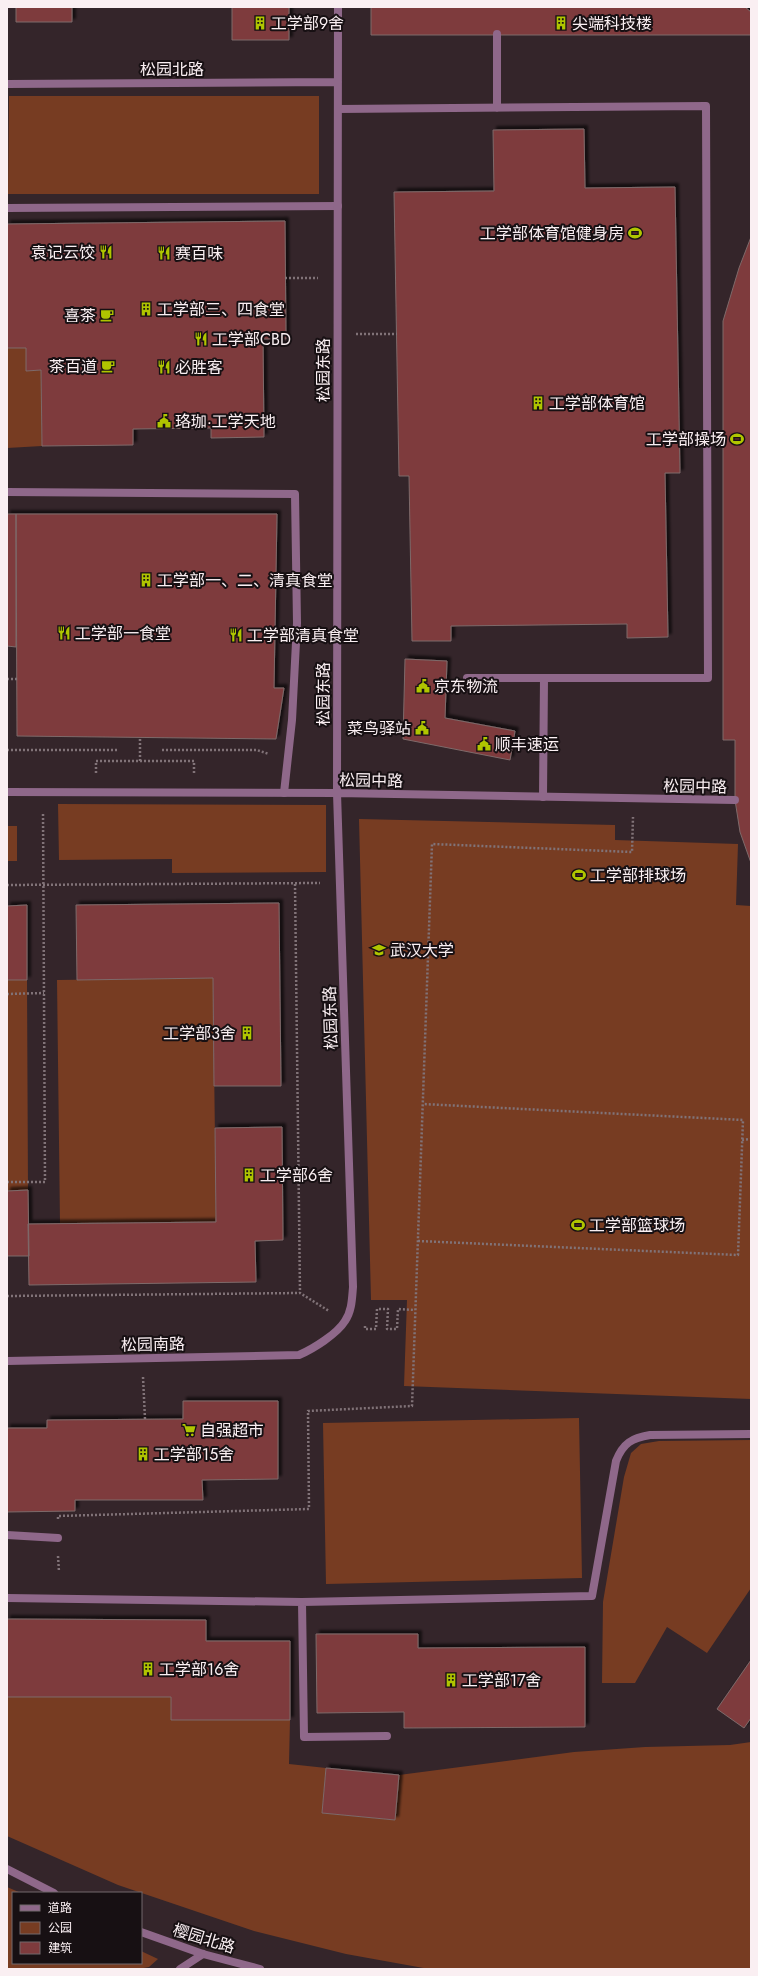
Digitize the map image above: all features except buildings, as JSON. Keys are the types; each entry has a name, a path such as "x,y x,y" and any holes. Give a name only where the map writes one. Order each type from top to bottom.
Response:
{"street":[{"name":"松园东路","path":"299,1355 319,1344 345,1322 351,1308 354,1287 337,793 338,7"},
{"path":"497,34 497,108"},
{"name":"松园北路","path":"7,84 338,82"},
{"path":"338,109 706,106 708,678 467,678"},
{"path":"7,208 338,206"},
{"path":"7,492 296,494 297,623 292,720 284,793"},
{"path":"542,797 544,678"},
{"name":"松园中路","path":"7,792 337,793 735,800"},
{"name":"松园南路","path":"7,1361 299,1355"},
{"path":"7,1598 302,1602 592,1596 616,1461 623,1446 637,1438 650,1436 751,1434"},
{"path":"7,1535 58,1538"},
{"path":"302,1602 304,1737 387,1736"},
{"path":"7,1870 52,1892"},
{"name":"樱园北路","path":"142,1932 203,1954 260,1969"},
{"path":"180,1969 203,1954"}],"path":[{"path":"285,278 337,277"},
{"path":"337,334 397,334"},
{"path":"7,679 17,679"},
{"path":"140,737 140,761"},
{"path":"7,750 118,750"},
{"path":"162,750 257,750 288,759"},
{"path":"96,780 96,761 194,761 194,780"},
{"path":"7,1182 45,1182 43,792"},
{"path":"89,1516 309,1509 308,1411 412,1406 432,844 632,852 633,798"},
{"path":"7,886 339,883"},
{"path":"295,884 300,1293"},
{"path":"7,994 44,993"},
{"path":"418,1241 738,1255 743,1120 423,1104"},
{"path":"742,1140 751,1139"},
{"path":"7,1296 300,1293 345,1322"},
{"path":"351,1308 366,1308 365,1329 376,1329 377,1309 388,1309 387,1329 397,1329 398,1309 415,1310"},
{"path":"143,1358 145,1419"}],"green space":[{"path":"9,96 319,96 319,194 8,194"},
{"path":"7,348 26,348 26,371 41,370 42,446 7,448"},
{"path":"58,804 326,805 326,872 172,873 172,859 59,860"},
{"name":"工学部篮球场","path":"359,819 615,825 615,840 738,844 736,905 751,906 751,1399 404,1386 407,1300 371,1300"},
{"path":"7,826 17,826 17,861 7,861"},
{"path":"213,978 216,1222 60,1223 57,980"},
{"path":"7,980 27,980 28,1190 7,1191"},
{"path":"579,1418 582,1578 326,1584 323,1423"},
{"path":"751,1440 751,1588 707,1653 667,1627 635,1683 602,1683 603,1602 624,1477 631,1453 641,1444 659,1441"},
{"path":"7,1697 171,1697 171,1720 290,1720 289,1764 326,1768 322,1813 395,1820 399,1775 574,1752 645,1747 730,1745 751,1742 751,1969 429,1969 346,1954 254,1931 118,1885 7,1836"},
{"path":"7,1887 19,1892 12,1892 12,1964 142,1964 142,1951 158,1959 149,1967 138,1969 7,1969"}],"place":[{"name":"工学部9舍","path":"260,23"},
{"name":"尖端科技楼","path":"561,23"},
{"name":"工学部体育馆健身房","path":"635,233"},
{"name":"袁记云饺","path":"106,252"},
{"name":"赛百味","path":"164,253"},
{"name":"工学部三、四食堂","path":"146,309"},
{"name":"喜茶","path":"107,315"},
{"name":"工学部CBD","path":"201,339"},
{"name":"茶百道","path":"108,366"},
{"name":"必胜客","path":"164,367"},
{"name":"工学部体育馆","path":"538,403"},
{"name":"珞珈·工学天地","path":"164,421"},
{"name":"工学部操场","path":"737,439"},
{"name":"工学部一、二、清真食堂","path":"146,580"},
{"name":"工学部一食堂","path":"64,633"},
{"name":"工学部清真食堂","path":"236,635"},
{"name":"京东物流","path":"423,686"},
{"name":"菜鸟驿站","path":"422,728"},
{"name":"顺丰速运","path":"484,744"},
{"name":"工学部排球场","path":"579,875"},
{"name":"武汉大学","path":"379,950"},
{"name":"工学部3舍","path":"247,1033"},
{"name":"工学部6舍","path":"249,1175"},
{"name":"工学部篮球场","path":"578,1225"},
{"name":"自强超市","path":"189,1430"},
{"name":"工学部15舍","path":"143,1454"},
{"name":"工学部16舍","path":"148,1669"},
{"name":"工学部17舍","path":"451,1680"}]}
